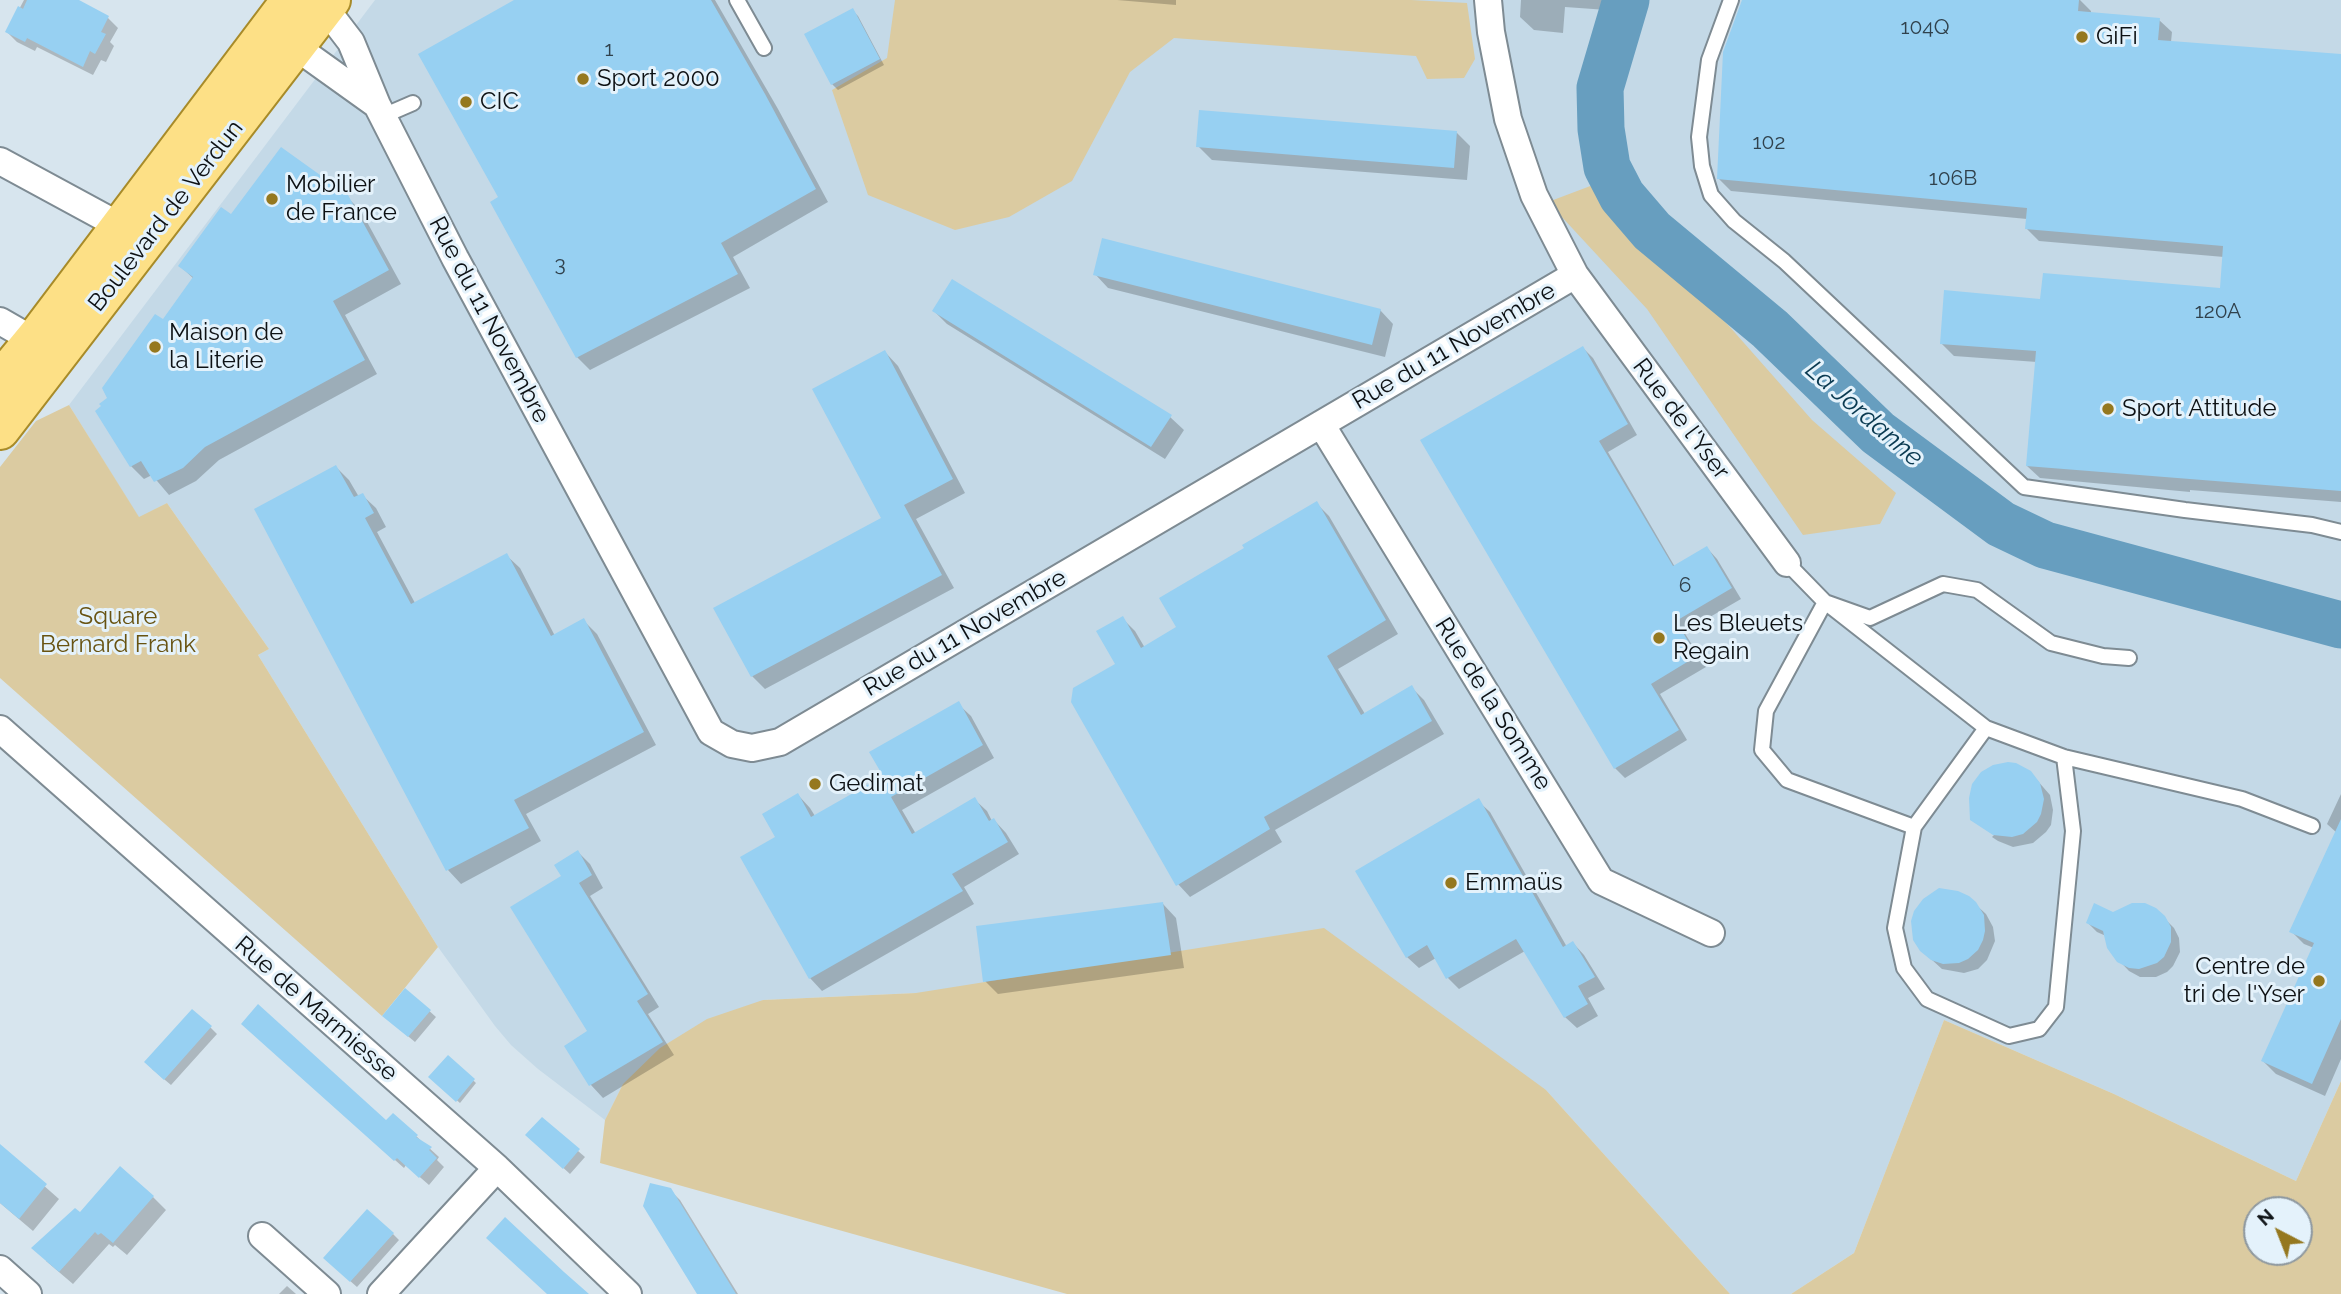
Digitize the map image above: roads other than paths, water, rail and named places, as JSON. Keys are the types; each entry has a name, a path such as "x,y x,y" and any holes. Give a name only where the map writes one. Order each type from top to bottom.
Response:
{"main road":[{"path":"296,47 290,38 308,4"},
{"name":"Boulevard de Verdun","path":"0,381 120,226 308,4"},
{"name":"Boulevard de Verdun","path":"0,430 296,47"}],"street":[{"name":"Rue du 11 Novembre","path":"308,4 351,42 380,111 455,258 711,732 732,744 751,748 780,742 1575,275 1534,195 1508,119 1491,32 1488,0"},
{"name":"Rue du 11 Novembre","path":"296,47 380,111"},
{"path":"0,161 120,226"},
{"name":"Rue de l'Yser","path":"1575,275 1787,563"},
{"path":"0,321 33,340"},
{"name":"Rue de la Somme","path":"1321,424 1601,881 1711,933"},
{"name":"Rue de Marmiesse","path":"0,729 497,1168 628,1294"},
{"path":"381,1294 497,1168"},
{"path":"262,1236 327,1294"},
{"path":"0,1269 28,1294"}],"lane":[{"path":"737,0 764,48"},
{"path":"1731,0 1709,60 1699,137 1702,166 1712,195 1734,221 1784,261 2024,487 2312,525 2341,532"},
{"path":"380,111 413,103"},
{"path":"1787,563 1825,602 1986,728 2064,757 2242,799 2312,826"},
{"path":"1825,602 1870,618 1943,584 1977,590 2051,643 2103,656 2129,658"},
{"path":"1825,602 1766,711 1762,750 1787,779 1914,827"},
{"path":"1986,728 1914,827 1895,928 1904,968 1927,999 2009,1036 2039,1029 2056,1007 2073,831 2064,757"}],"waterway":[{"name":"La Jordanne","path":"1626,0 1600,88 1601,129 1607,167 1622,196 1652,231 1770,329 1878,433 2001,524 2045,545 2341,625"}],"place":[{"name":"GiFi","path":"2082,37"},
{"name":"Sport 2000","path":"583,79"},
{"name":"CIC","path":"466,102"},
{"name":"Mobilier de France","path":"272,199"},
{"name":"Maison de la Literie","path":"155,347"},
{"name":"Sport Attitude","path":"2108,409"},
{"name":"Les Bleuets Regain","path":"1659,638"},
{"name":"Gedimat","path":"815,784"},
{"name":"Emmaüs","path":"1451,883"},
{"name":"Centre de tri de l'Yser","path":"2319,981"}],"park label":[{"name":"Square Bernard Frank","path":"118,631"}]}
